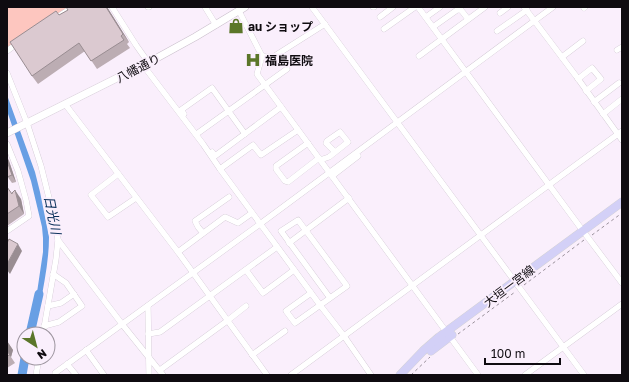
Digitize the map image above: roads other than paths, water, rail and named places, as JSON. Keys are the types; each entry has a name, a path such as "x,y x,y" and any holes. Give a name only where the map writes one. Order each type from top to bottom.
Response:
{"main road":[{"name":"大垣一宮線","path":"586,235 622,202"},
{"name":"大垣一宮線","path":"406,375 427,354 449,336 622,209"},
{"name":"大垣一宮線","path":"400,375 423,351 449,336"}],"street":[{"path":"55,19 73,7"},
{"path":"112,7 146,64 220,169 344,336 371,375"},
{"path":"205,7 216,25"},
{"path":"312,7 584,375"},
{"path":"380,17 393,7"},
{"path":"384,29 415,7"},
{"path":"418,7 622,283"},
{"path":"426,17 440,7"},
{"path":"419,56 485,7"},
{"path":"500,13 508,7"},
{"path":"331,174 397,122 553,7"},
{"path":"242,9 262,56 257,74 478,375"},
{"name":"八幡通り","path":"7,132 146,64 242,9"},
{"path":"497,31 525,9 603,114 620,132 622,140"},
{"path":"433,27 457,10 461,10 468,20"},
{"path":"262,56 273,57 325,24"},
{"path":"7,51 23,40"},
{"path":"562,57 583,41"},
{"path":"578,79 592,68 601,79 586,91"},
{"path":"198,133 287,69"},
{"path":"7,73 27,123 41,166 56,226 58,240 44,326 59,322 82,306 66,283 53,274"},
{"path":"594,102 619,83"},
{"path":"245,134 212,88 181,110 215,156 245,134 281,107"},
{"path":"603,114 622,99"},
{"path":"64,104 178,252 267,375"},
{"path":"220,169 253,145 261,155 298,130"},
{"path":"291,375 620,132"},
{"path":"308,143 276,166 276,169 285,181 288,182 319,159 329,157 335,152"},
{"path":"7,144 18,171 30,216 7,231"},
{"path":"55,375 55,373 86,350 260,224 358,156"},
{"path":"118,174 91,195 108,217 136,198"},
{"path":"203,234 196,221 228,197"},
{"path":"289,243 349,198"},
{"path":"178,252 225,217 238,222 252,212"},
{"path":"311,293 286,311 295,323 347,286 307,230 298,220 280,232 330,298"},
{"path":"58,240 122,324 162,373 246,306"},
{"path":"148,334 160,332 278,247"},
{"path":"246,270 263,293 294,270"},
{"path":"48,306 61,303 74,294"},
{"path":"525,375 622,304"},
{"path":"148,306 149,375"},
{"path":"252,355 285,331"},
{"path":"86,350 104,375"},
{"path":"67,364 76,375"}],"water":[{"path":"7,95 35,172 49,237 45,281 40,306 35,306 43,252 42,227 31,181 7,111"}],"waterway":[{"name":"日光川","path":"32,326 39,294"},
{"name":"日光川","path":"22,375 24,366"}],"place":[{"name":"au ショップ","path":"236,26"},
{"name":"福島医院","path":"253,60"}]}
